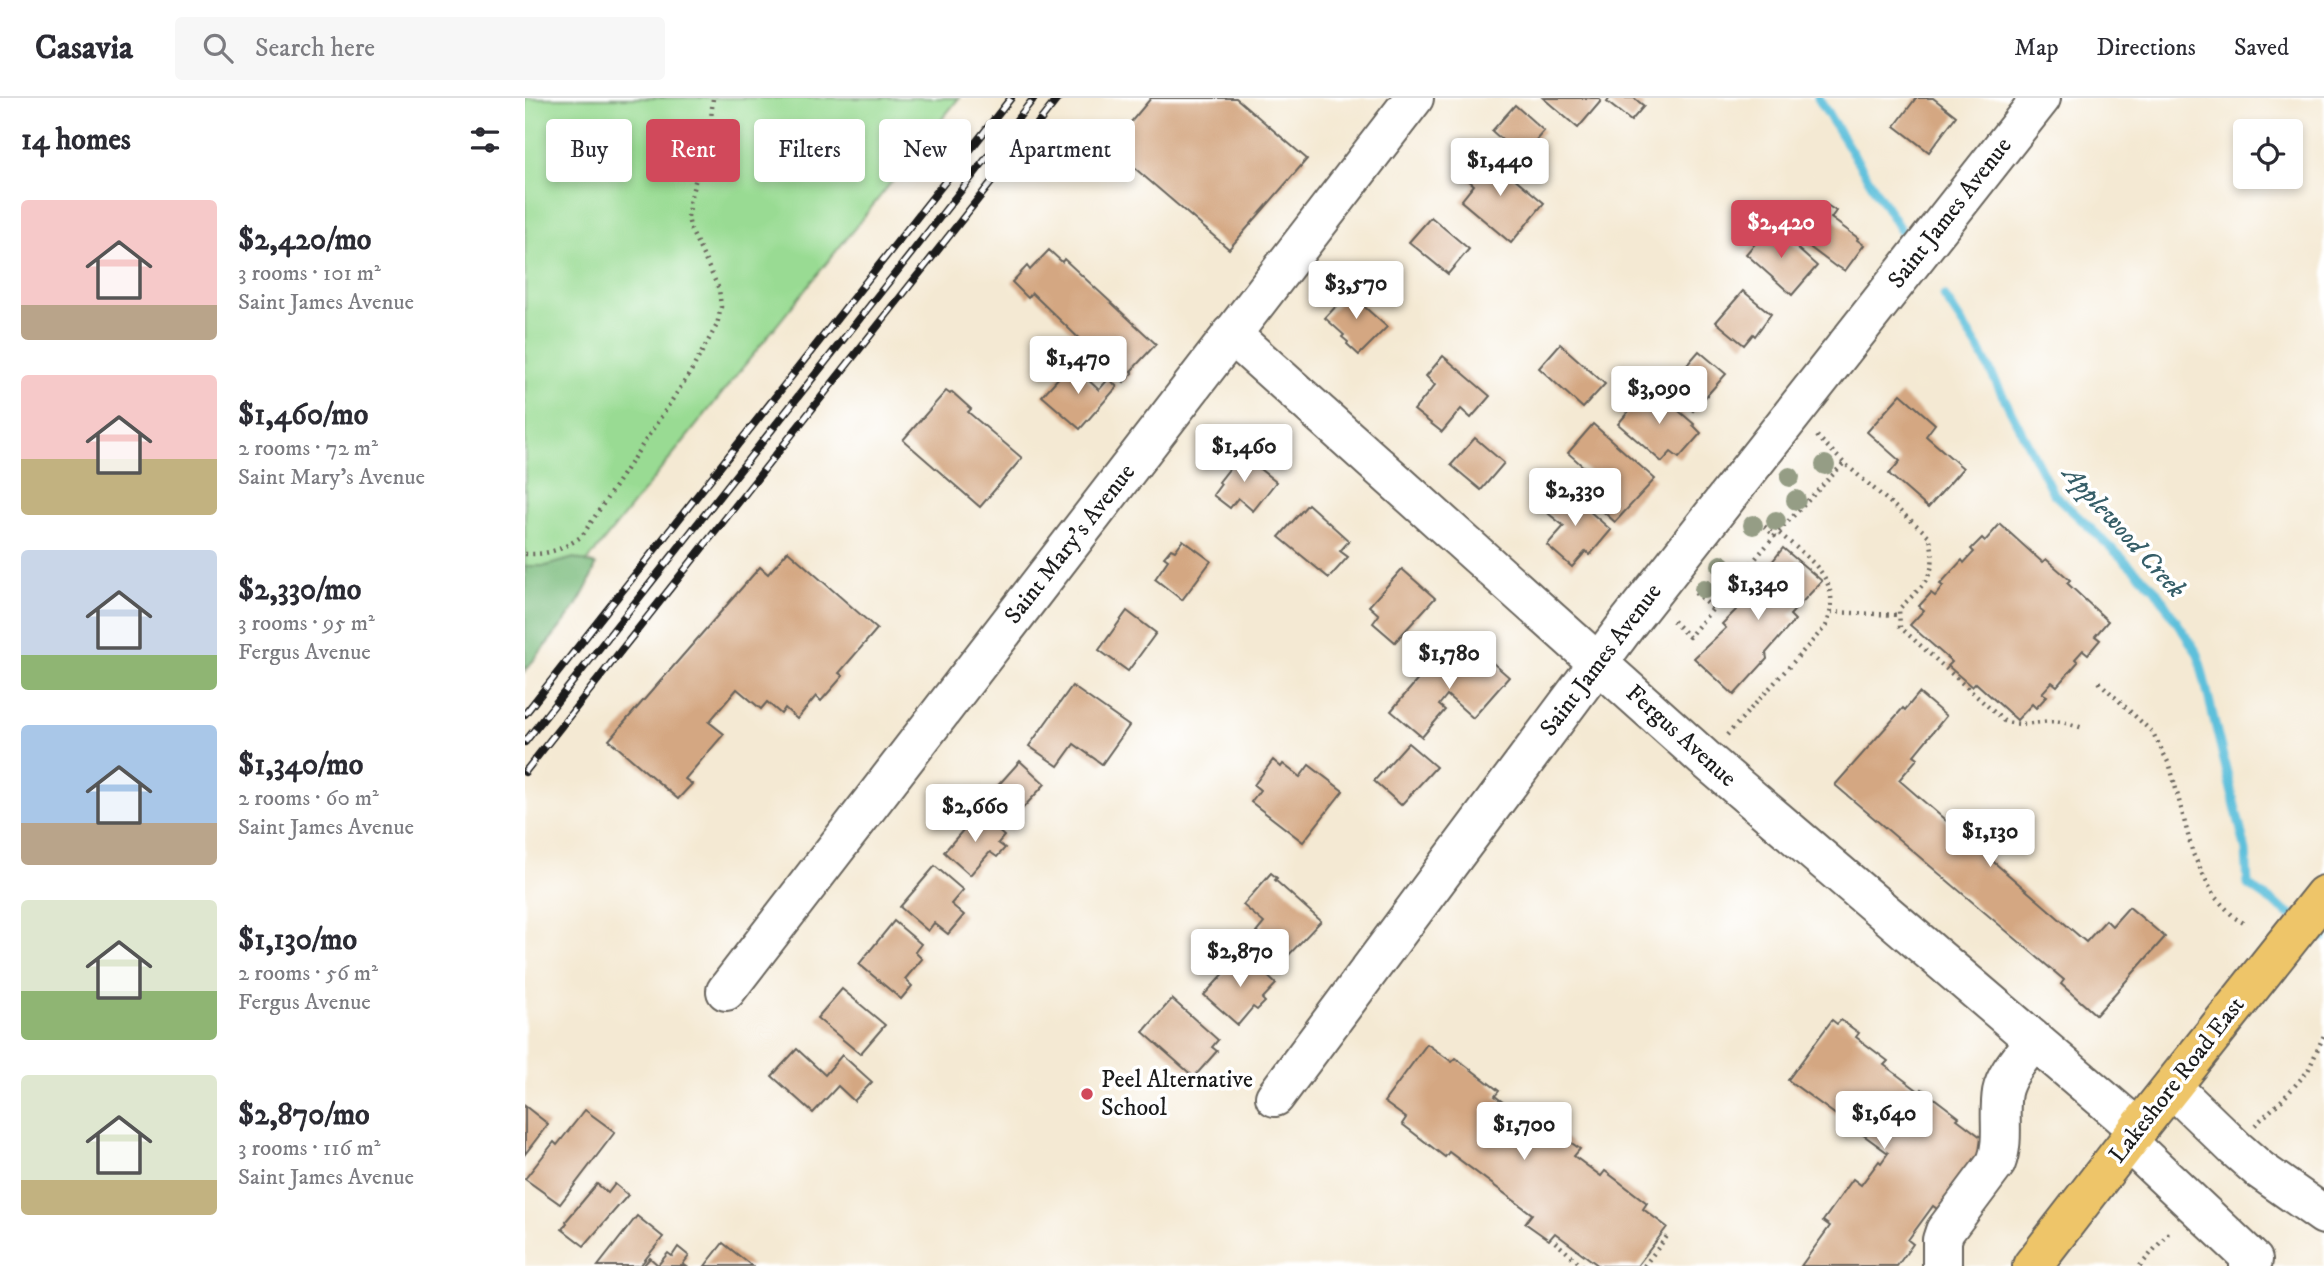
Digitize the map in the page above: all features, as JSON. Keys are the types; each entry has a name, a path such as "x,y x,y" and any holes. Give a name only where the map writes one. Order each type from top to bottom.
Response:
{"main road":[{"name":"Lakeshore Road East","path":"2032,1266 2324,895"}],"street":[{"name":"Saint Mary's Avenue","path":"726,991 1414,98"},
{"name":"Saint James Avenue","path":"1275,1097 1627,623 2041,98"},
{"name":"Fergus Avenue","path":"1231,334 1704,758 2033,1041 2133,1135 2254,1264"},
{"path":"1942,1266 1941,1240 1945,1231 1996,1163 2001,1150 2003,1090 2007,1077 2033,1041"},
{"path":"2172,1087 2260,1170 2324,1215"}],"path":[{"path":"525,554 547,554 566,547 582,536 691,373 717,325 721,307 719,289 688,218 689,203 710,129 713,98"},
{"path":"1814,433 1844,463 1929,536 1933,551 1932,567 1927,581 1899,609 1900,627 2004,721 2027,725 2061,722 2083,728"},
{"path":"1669,618 1689,638 1777,534 1844,463"},
{"path":"1704,758 1826,626 1831,612 1831,591 1824,575 1751,513"},
{"path":"1720,554 1743,575"},
{"path":"1691,590 1714,609"},
{"path":"1831,612 1899,615"},
{"path":"2099,682 2153,733 2170,766 2193,854 2214,896 2235,918 2247,925"},
{"path":"2260,1118 2282,1100 2308,1071 2324,1035"},
{"path":"2140,1266 2176,1223"},
{"path":"1644,1266 1668,1235"},
{"path":"1555,1242 1583,1266"}],"green space":[{"path":"525,98 959,98 942,119 879,119 879,182 892,182 525,639"},
{"path":"574,558 596,565 590,580 565,621 525,671 525,566 546,566"}],"building":[{"path":"1151,98 1236,98 1307,159 1229,249 1135,168 1133,119"},
{"path":"1543,98 1598,98 1601,101 1578,128"},
{"path":"1610,98 1634,98 1644,106 1631,121 1607,102"},
{"path":"1916,98 1933,98 1956,116 1929,152 1895,126"},
{"path":"1515,105 1544,131 1521,157 1492,131"},
{"path":"1482,151 1544,203 1511,243 1461,201 1474,185 1466,178 1473,169 1469,165"},
{"path":"1827,205 1836,211 1831,218 1864,245 1845,271 1795,236 1816,207 1822,211"},
{"path":"1431,217 1469,249 1448,274 1409,242"},
{"path":"1771,225 1817,266 1792,295 1746,254"},
{"path":"1049,250 1062,262 1064,259 1156,344 1124,382 1032,293 1028,298 1012,282 1027,266 1030,270"},
{"path":"1356,285 1366,294 1359,302 1387,327 1359,355 1347,344 1342,337 1344,335 1325,318"},
{"path":"1743,291 1771,314 1755,336 1753,334 1744,345 1716,322"},
{"path":"1560,344 1605,384 1583,408 1539,368"},
{"path":"1699,351 1726,374 1693,411 1667,388"},
{"path":"1443,356 1490,396 1471,418 1461,409 1442,432 1414,410 1435,385 1426,376"},
{"path":"1071,364 1099,390 1109,378 1117,387 1080,429 1042,396"},
{"path":"1650,386 1701,433 1679,458 1671,452 1662,462 1618,424"},
{"path":"946,391 950,394 952,392 971,409 968,412 1022,458 980,507 903,440"},
{"path":"1901,394 1935,424 1926,436 1963,468 1928,508 1889,474 1900,461 1867,432"},
{"path":"1593,424 1655,479 1615,522 1589,499 1603,484 1568,453"},
{"path":"1475,438 1504,463 1481,490 1451,465"},
{"path":"1241,454 1276,482 1253,511 1238,498 1230,508 1213,495 1221,484 1219,482"},
{"path":"1563,488 1611,530 1590,555 1586,551 1572,567 1547,545 1564,526 1544,510"},
{"path":"1308,504 1349,541 1340,551 1348,557 1329,578 1279,537"},
{"path":"2000,524 2042,562 2046,559 2070,580 2067,583 2108,621 2095,636 2100,640 2088,654 2083,650 2075,659 2078,662 2057,686 2052,682 2042,693 2047,696 2036,708 2032,704 2017,720 1976,683 1972,687 1948,666 1952,662 1910,625 1924,610 1919,606 1931,593 1935,596 1943,586 1940,584 1962,560 1964,563 1974,552 1971,549 1982,538 1985,541"},
{"path":"1183,540 1211,561 1182,600 1155,579 1168,560 1164,557 1171,549 1175,551"},
{"path":"1783,548 1822,581 1790,615 1795,620 1766,653 1767,659 1734,695 1694,658 1726,628 1722,624 1754,592 1748,586"},
{"path":"788,551 877,629 839,673 843,676 821,701 816,696 797,719 785,708 781,714 767,702 761,709 737,689 709,722 724,734 685,779 692,784 678,799 609,740 760,567 768,574"},
{"path":"1402,569 1435,598 1395,642 1373,623 1379,615 1369,606"},
{"path":"1127,611 1156,633 1128,671 1099,650"},
{"path":"1478,650 1509,677 1473,718 1447,695 1439,705 1445,710 1422,737 1391,711 1438,656 1458,673"},
{"path":"1072,686 1129,726 1102,764 1074,744 1058,766 1029,746"},
{"path":"1919,693 1946,716 1914,755 1918,758 1899,780 2086,942 2106,920 2112,926 2129,907 2165,937 2096,1015 2061,984 2064,980 1835,785"},
{"path":"1408,743 1436,767 1401,805 1374,781"},
{"path":"1273,760 1300,777 1309,765 1343,791 1303,842 1251,802 1260,790 1254,785"},
{"path":"1020,761 1045,784 1010,822 985,800"},
{"path":"978,813 1004,836 998,843 1005,848 997,857 990,852 970,875 944,852"},
{"path":"935,866 963,890 951,904 964,915 948,934 934,923 928,931 900,907"},
{"path":"1271,873 1277,878 1275,880 1321,921 1285,959 1255,934 1264,923 1243,905"},
{"path":"894,921 921,944 915,952 922,959 905,979 912,986 901,999 859,964"},
{"path":"1243,953 1276,984 1262,999 1265,1002 1257,1010 1253,1007 1238,1025 1204,995"},
{"path":"842,989 885,1025 860,1054 817,1018"},
{"path":"1172,999 1218,1040 1212,1047 1217,1051 1194,1077 1143,1032"},
{"path":"1832,1020 1837,1024 1841,1020 1859,1033 1856,1037 1888,1061 1884,1065 1920,1092 1922,1089 1990,1144 1940,1211 1933,1206 1908,1240 1913,1244 1897,1266 1801,1266 1830,1226 1823,1221 1853,1179 1861,1185 1888,1153 1788,1080"},
{"path":"1427,1044 1452,1062 1456,1058 1499,1091 1495,1096 1521,1116 1526,1109 1545,1122 1539,1129 1554,1140 1559,1134 1580,1149 1574,1156 1601,1176 1605,1171 1647,1203 1643,1209 1667,1227 1637,1266 1599,1266 1555,1233 1549,1240 1525,1223 1532,1214 1449,1152 1445,1157 1402,1124 1406,1118 1384,1102"},
{"path":"797,1049 825,1075 842,1055 872,1082 854,1101 838,1086 813,1113 772,1076"},
{"path":"525,1106 548,1124 525,1154"},
{"path":"585,1110 615,1132 560,1204 525,1179 554,1142 557,1145"},
{"path":"597,1184 608,1193 615,1184 628,1195 584,1246 562,1229"},
{"path":"637,1216 663,1237 640,1266 598,1266"},
{"path":"723,1243 752,1266 705,1266"},
{"path":"678,1247 689,1256 683,1264 686,1266 643,1266 650,1258 658,1265 668,1253 672,1256"}],"waterway":[{"name":"Applewood Creek","path":"1818,98 1901,231"},
{"name":"Applewood Creek","path":"1944,296 1979,349 2053,493 2155,589 2198,654 2246,851 2248,885 2294,917"},
{"name":"Applewood Creek","path":"2309,927 2324,937"}],"railway":[{"path":"525,714 1011,98"},
{"path":"525,742 1034,98"},
{"path":"525,772 1058,98"}],"place":[{"name":"Peel Alternative School","path":"1087,1094"}]}
